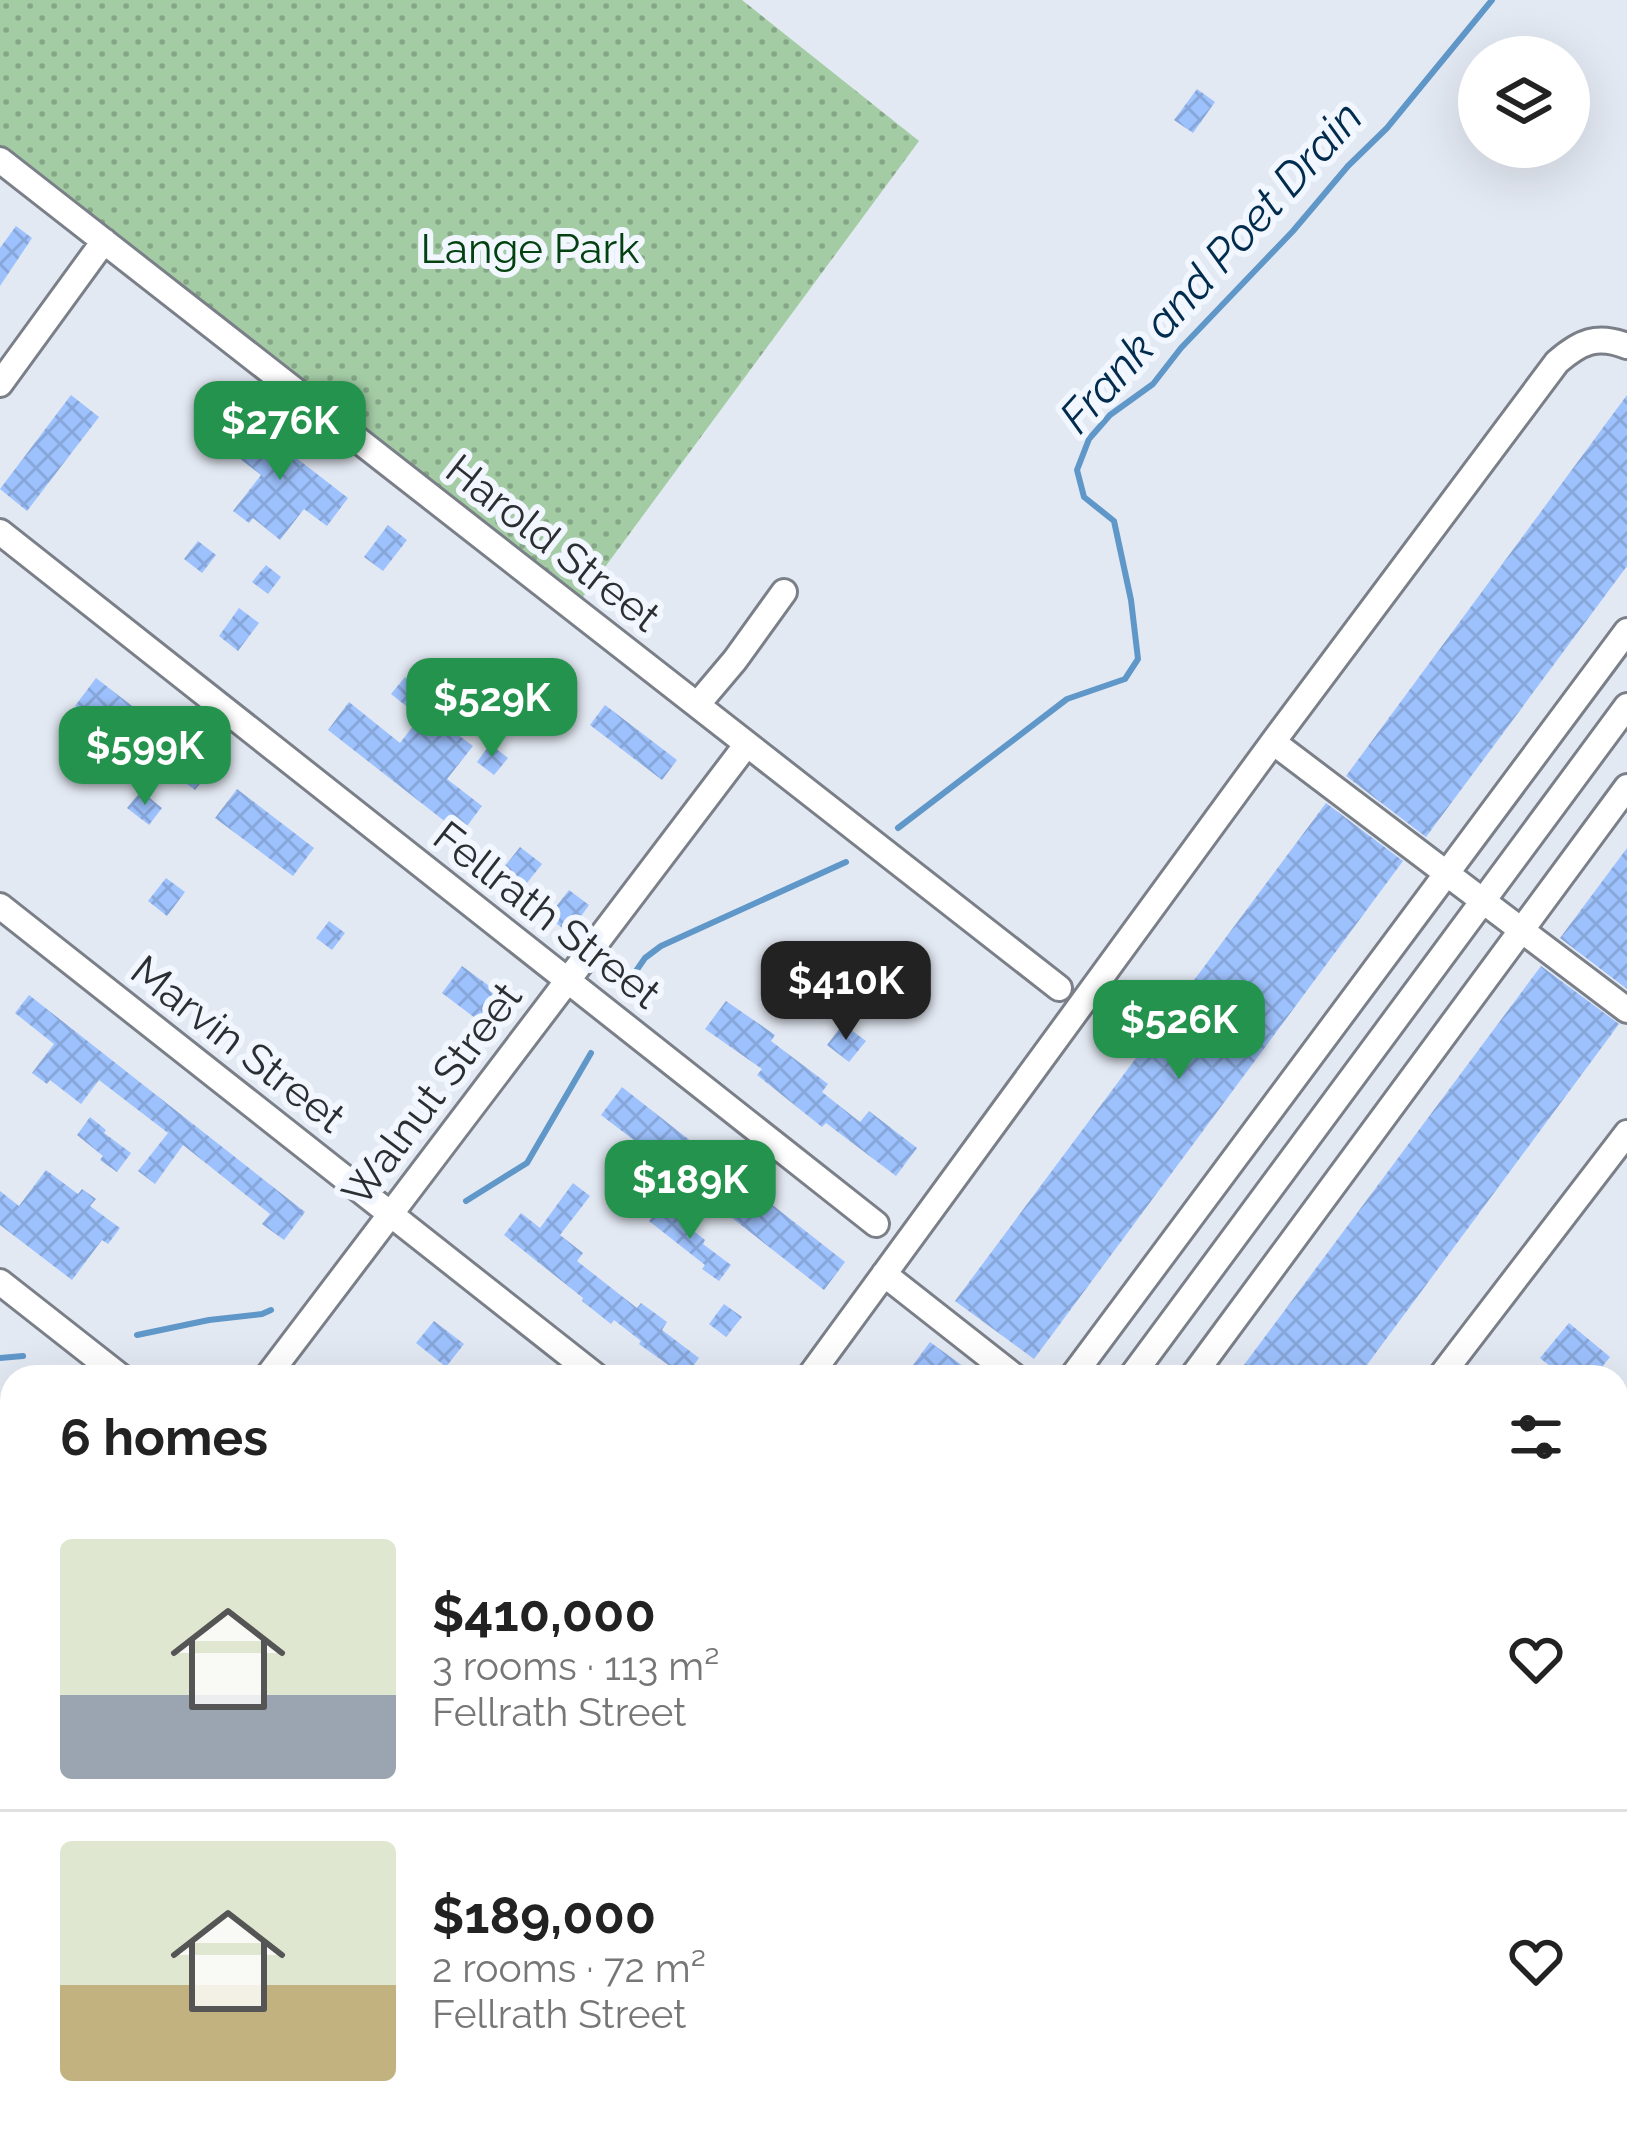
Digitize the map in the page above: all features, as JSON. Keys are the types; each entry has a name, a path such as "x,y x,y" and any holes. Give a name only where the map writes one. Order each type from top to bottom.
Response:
{"street":[{"name":"Harold Street","path":"0,160 1059,988"},
{"path":"0,384 104,241"},
{"path":"818,1365 1557,362 1579,344 1600,338 1627,346"},
{"name":"Fellrath Street","path":"0,532 876,1224"},
{"path":"698,705 784,592"},
{"path":"1081,1365 1627,631"},
{"path":"1140,1365 1627,706"},
{"path":"1273,742 1627,1010"},
{"name":"Walnut Street","path":"276,1365 747,744"},
{"path":"1201,1365 1627,787"},
{"name":"Marvin Street","path":"0,905 582,1365"},
{"path":"1449,1365 1627,1133"},
{"path":"884,1274 1000,1365"},
{"path":"0,1282 106,1365"}],"green space":[{"name":"Lange Park","path":"0,0 742,0 919,141 580,601 0,151"}],"building":[{"path":"1197,89 1215,102 1193,133 1174,120"},
{"path":"16,226 32,238 0,286 0,248"},
{"path":"71,395 99,417 27,511 0,489"},
{"path":"1627,395 1627,566 1426,837 1346,776"},
{"path":"242,416 348,498 327,526 304,509 280,540 253,518 249,523 233,511 261,475 221,444"},
{"path":"388,525 407,540 383,571 364,557"},
{"path":"198,541 216,555 202,573 184,559"},
{"path":"266,565 281,577 268,594 252,582"},
{"path":"239,608 259,623 238,651 219,636"},
{"path":"405,677 420,689 415,694 444,717 441,722 473,746 447,779 482,806 461,834 328,730 349,702 400,743 420,717 391,694"},
{"path":"96,678 210,771 195,790 154,759 150,765 75,706"},
{"path":"605,705 677,760 662,780 590,725"},
{"path":"490,744 508,758 494,775 477,762"},
{"path":"237,789 314,848 293,876 215,818"},
{"path":"141,791 162,808 149,825 127,808"},
{"path":"1326,803 1403,861 1034,1359 955,1301"},
{"path":"520,847 542,864 523,888 501,871"},
{"path":"1627,848 1627,989 1560,938"},
{"path":"166,878 185,892 167,916 148,901"},
{"path":"569,890 589,905 569,933 548,917"},
{"path":"329,921 345,933 332,950 316,938"},
{"path":"462,966 511,1002 491,1030 442,993"},
{"path":"1541,966 1619,1024 1367,1365 1244,1365"},
{"path":"29,995 305,1212 284,1240 262,1224 270,1214 183,1145 155,1184 138,1171 168,1133 99,1080 81,1104 50,1080 47,1084 32,1073 54,1044 15,1013"},
{"path":"726,1001 775,1035 771,1041 828,1084 822,1092 860,1122 869,1111 917,1148 896,1176 826,1123 822,1127 757,1075 762,1069 705,1029"},
{"path":"843,1024 866,1041 849,1062 827,1045"},
{"path":"622,1087 845,1262 824,1290 668,1168 644,1200 627,1188 652,1154 601,1115"},
{"path":"90,1117 131,1153 117,1172 77,1135"},
{"path":"46,1170 78,1194 82,1189 96,1199 90,1206 120,1228 108,1244 102,1240 72,1280 0,1225 0,1191 19,1206"},
{"path":"573,1183 590,1196 560,1235 583,1253 577,1261 637,1308 641,1303 667,1322 662,1330 699,1358 694,1365 668,1365 504,1235 521,1213 540,1228"},
{"path":"661,1205 731,1265 719,1281 649,1221"},
{"path":"724,1304 742,1317 726,1337 709,1324"},
{"path":"434,1321 464,1344 444,1365 416,1343"},
{"path":"1569,1323 1610,1357 1604,1365 1548,1365 1540,1358"},
{"path":"930,1342 962,1365 913,1365"}],"waterway":[{"name":"Frank and Poet Drain","path":"898,828 1067,699 1125,679 1138,659 1131,600 1114,521 1084,497 1077,470 1089,439 1110,415 1153,384 1181,348 1387,128 1492,0"},
{"name":"Frank and Poet Drain","path":"636,971 661,946 846,862"},
{"name":"Frank and Poet Drain","path":"466,1201 527,1163 591,1053"},
{"name":"Frank and Poet Drain","path":"137,1335 271,1310"},
{"name":"Frank and Poet Drain","path":"0,1358 23,1356"}]}
